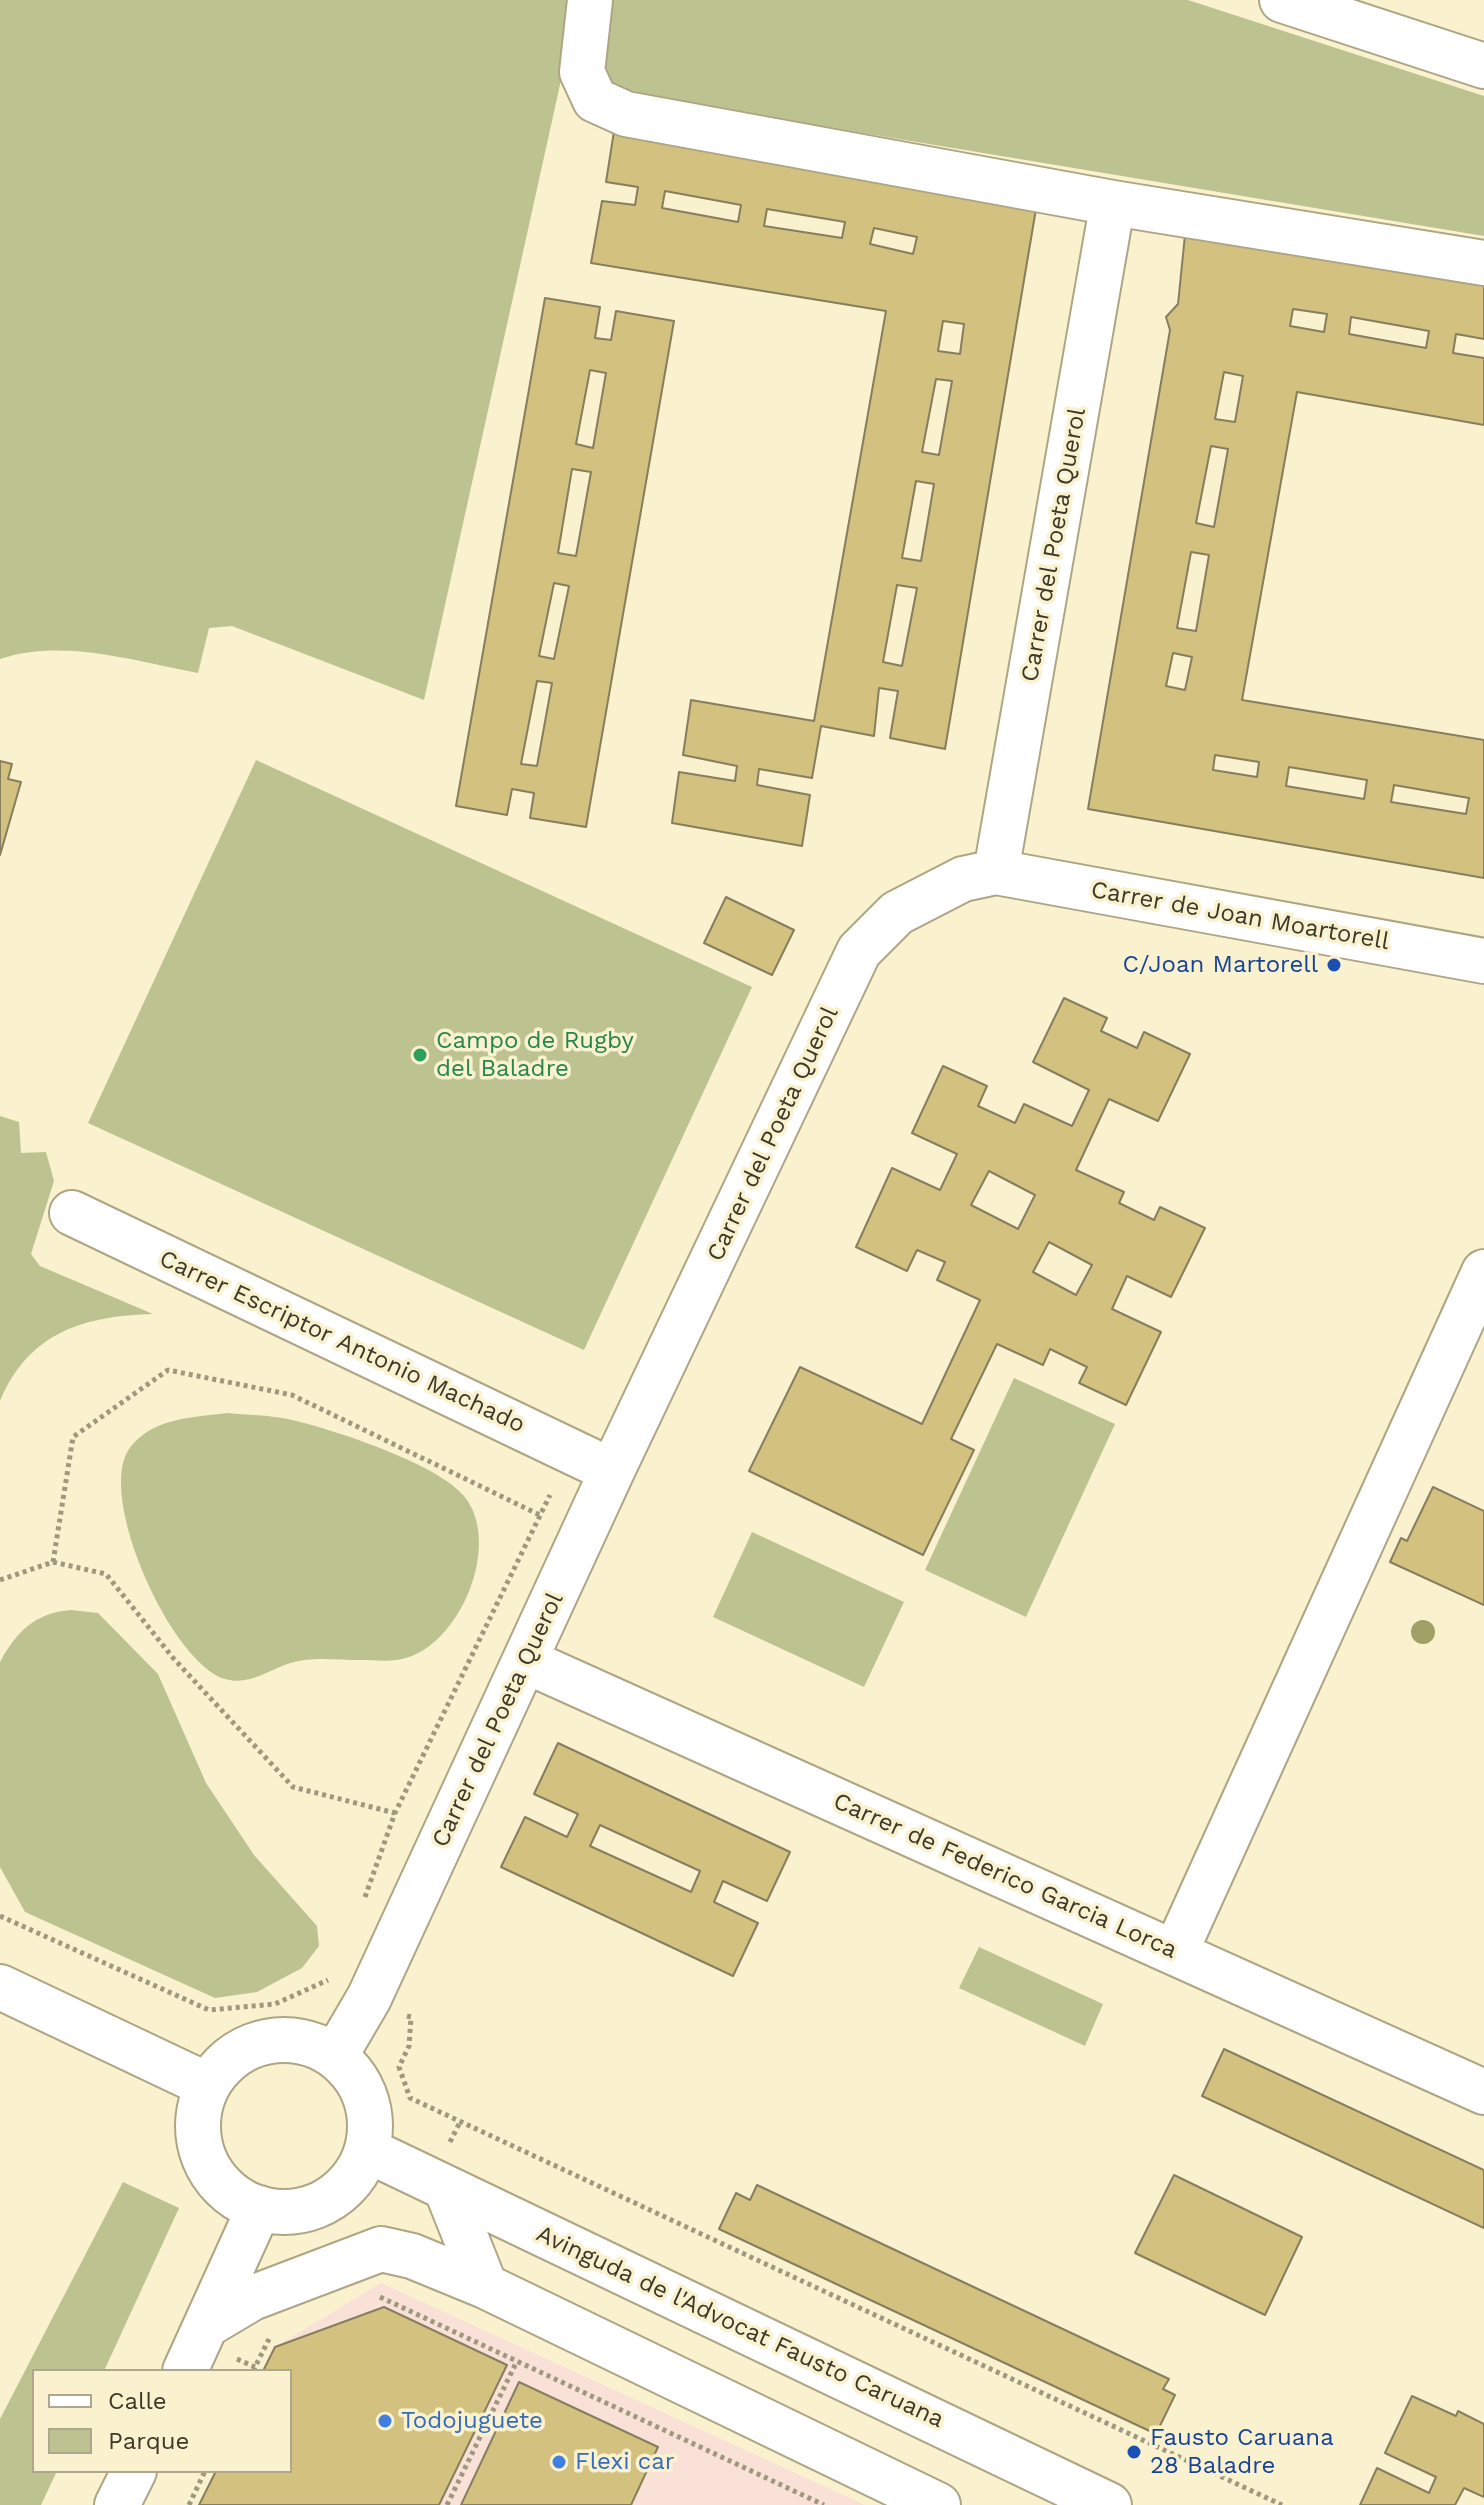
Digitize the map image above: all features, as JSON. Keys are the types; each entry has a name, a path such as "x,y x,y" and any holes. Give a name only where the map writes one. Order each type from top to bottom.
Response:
{"street":[{"path":"590,0 582,72 595,100 626,114 1113,203 1484,263"},
{"path":"1282,0 1484,66"},
{"name":"Carrer del Poeta Querol","path":"335,2056 369,1998 612,1471 859,951 897,913 963,879 996,872 1109,224"},
{"name":"Carrer de Joan Moartorell","path":"996,872 1484,961"},
{"name":"Carrer Escriptor Antonio Machado","path":"72,1213 612,1471"},
{"path":"1175,1953 1484,1272"},
{"name":"Carrer de Federico Garcia Lorca","path":"526,1661 1484,2092"},
{"path":"0,1987 207,2085"},
{"path":"295,2040 335,2056 363,2092 370,2121 367,2150 355,2175 336,2194 313,2207 286,2212 259,2208 235,2197 215,2178 202,2154 197,2128 199,2106 207,2085 237,2053 265,2041 295,2040"},
{"name":"Avinguda de l'Advocat Fausto Caruana","path":"367,2150 1034,2466 1109,2505"},
{"path":"446,2188 485,2286"},
{"path":"186,2369 210,2323 259,2208"},
{"path":"210,2323 252,2298 381,2249 412,2256 485,2286 938,2505"},
{"name":"Avinguda de l'Advocat Fausto Caruana","path":"1034,2466 1139,2505"},
{"path":"117,2505 133,2473"}],"path":[{"path":"53,1562 73,1437 168,1370 292,1395 540,1515"},
{"path":"363,1902 395,1813 571,1451"},
{"path":"0,1580 53,1562 106,1574 174,1659 293,1787 395,1813"},
{"path":"0,1916 209,2010 275,2004 336,1977 369,1998 411,2017 409,2046 399,2067 410,2098 1282,2505"},
{"path":"368,2302 382,2296 824,2505"},
{"path":"254,2369 268,2339 282,2334"},
{"path":"447,2505 517,2361"},
{"path":"189,2505 204,2473"}],"shaded area":[{"path":"381,2283 865,2505 199,2505 215,2473 292,2473 292,2369 264,2369 275,2347"}],"green space":[{"path":"0,0 575,0 567,53 424,700 232,626 209,628 198,673 73,651 24,653 0,659"},
{"path":"607,0 1188,0 1484,96 1484,236 621,93 600,74"},
{"name":"Campo de Rugby del Baladre","path":"256,760 752,987 584,1350 88,1123"},
{"path":"0,1116 19,1122 21,1153 46,1152 54,1181 31,1254 40,1266 153,1314 104,1319 62,1332 26,1359 0,1401"},
{"path":"1014,1378 1115,1424 1026,1617 925,1570"},
{"path":"228,1413 288,1419 381,1448 431,1471 464,1496 475,1516 479,1540 477,1565 457,1615 442,1635 423,1650 397,1660 306,1660 254,1678 235,1681 204,1667 183,1643 145,1576 131,1539 123,1503 121,1472 129,1449 149,1431 174,1421"},
{"path":"752,1532 904,1602 864,1687 713,1617"},
{"path":"71,1610 98,1613 158,1674 206,1783 254,1855 317,1926 319,1946 302,1968 257,1992 215,1998 25,1912 0,1867 0,1662 13,1641 28,1626 47,1615"},
{"path":"979,1947 1103,2004 1085,2046 959,1988"},
{"path":"123,2182 179,2208 105,2369 32,2369 32,2473 56,2473 41,2505 0,2505 0,2419"}],"building":[{"path":"615,125 1037,203 945,749 890,738 898,691 879,688 874,736 821,726 812,778 759,769 757,785 810,795 802,846 672,823 679,772 735,781 737,766 683,755 691,700 814,721 886,311 591,263 602,201 635,205 638,187 606,182","holes":["665,191 741,205 738,222 662,208","767,209 845,222 842,238 764,226","874,228 917,237 913,254 870,244","943,321 964,324 960,354 938,351","936,379 952,381 939,455 922,452","916,481 934,484 921,561 902,558","897,585 917,588 902,666 883,662"]},
{"path":"1185,235 1484,284 1484,339 1456,334 1453,353 1484,358 1484,425 1297,392 1242,700 1484,740 1484,878 1088,809 1170,330 1166,317 1178,304","holes":["1293,309 1327,314 1324,332 1290,326","1351,317 1429,331 1426,348 1349,334","1224,372 1243,376 1235,422 1215,419","1211,446 1228,449 1214,527 1196,523","1191,552 1209,555 1196,631 1177,628","1173,653 1192,657 1185,690 1166,686","1215,755 1259,762 1257,777 1213,770","1289,767 1367,780 1364,799 1286,786","1394,785 1469,798 1466,814 1391,802"]},
{"path":"545,298 600,307 595,338 611,340 616,311 674,321 586,827 530,818 534,793 512,789 507,815 456,806","holes":["590,370 606,373 593,448 576,444","572,469 591,472 576,556 558,553","554,583 569,586 554,659 539,656","537,681 552,683 537,766 521,764"]},
{"path":"0,761 12,764 8,779 21,782 0,855"},
{"path":"726,897 794,930 772,975 704,943"},
{"path":"1064,998 1107,1018 1101,1031 1137,1048 1144,1032 1190,1054 1158,1121 1109,1099 1076,1170 1124,1192 1119,1203 1154,1220 1160,1207 1205,1228 1171,1297 1127,1276 1112,1309 1161,1332 1126,1405 1079,1383 1087,1367 1050,1349 1043,1365 997,1344 951,1439 974,1450 923,1555 749,1471 800,1367 922,1424 980,1300 937,1280 945,1262 917,1250 907,1271 856,1247 892,1168 940,1190 957,1154 912,1133 943,1066 987,1086 978,1106 1015,1123 1024,1104 1072,1126 1089,1090 1033,1062","holes":["989,1171 1035,1195 1018,1229 971,1205","1049,1242 1092,1265 1076,1295 1033,1272"]},
{"path":"1433,1487 1484,1511 1484,1605 1390,1562 1401,1538 1407,1541"},
{"path":"558,1743 790,1852 767,1901 723,1881 714,1902 758,1923 733,1976 501,1867 525,1817 567,1837 578,1814 534,1794","holes":["600,1825 700,1871 691,1892 590,1846"]},
{"path":"1224,2049 1484,2170 1484,2228 1202,2096"},
{"path":"1174,2175 1302,2237 1265,2315 1135,2253"},
{"path":"757,2185 1169,2379 1163,2389 1175,2395 1156,2434 719,2229 736,2193 750,2200"},
{"name":"Todojuguete","path":"384,2307 507,2365 439,2505 199,2505 215,2473 292,2473 292,2369 264,2369 275,2347"},
{"path":"519,2382 658,2447 631,2505 461,2505"},
{"path":"1412,2396 1456,2416 1458,2411 1484,2424 1484,2497 1464,2488 1455,2505 1360,2505 1377,2468 1429,2493 1436,2477 1385,2453"}],"place":[{"name":"C/Joan Martorell","path":"1334,965"},
{"name":"Campo de Rugby del Baladre","path":"420,1055"},
{"name":"Todojuguete","path":"385,2421"},
{"name":"Fausto Caruana 28 Baladre","path":"1134,2452"},
{"name":"Flexi car","path":"559,2462"}]}
